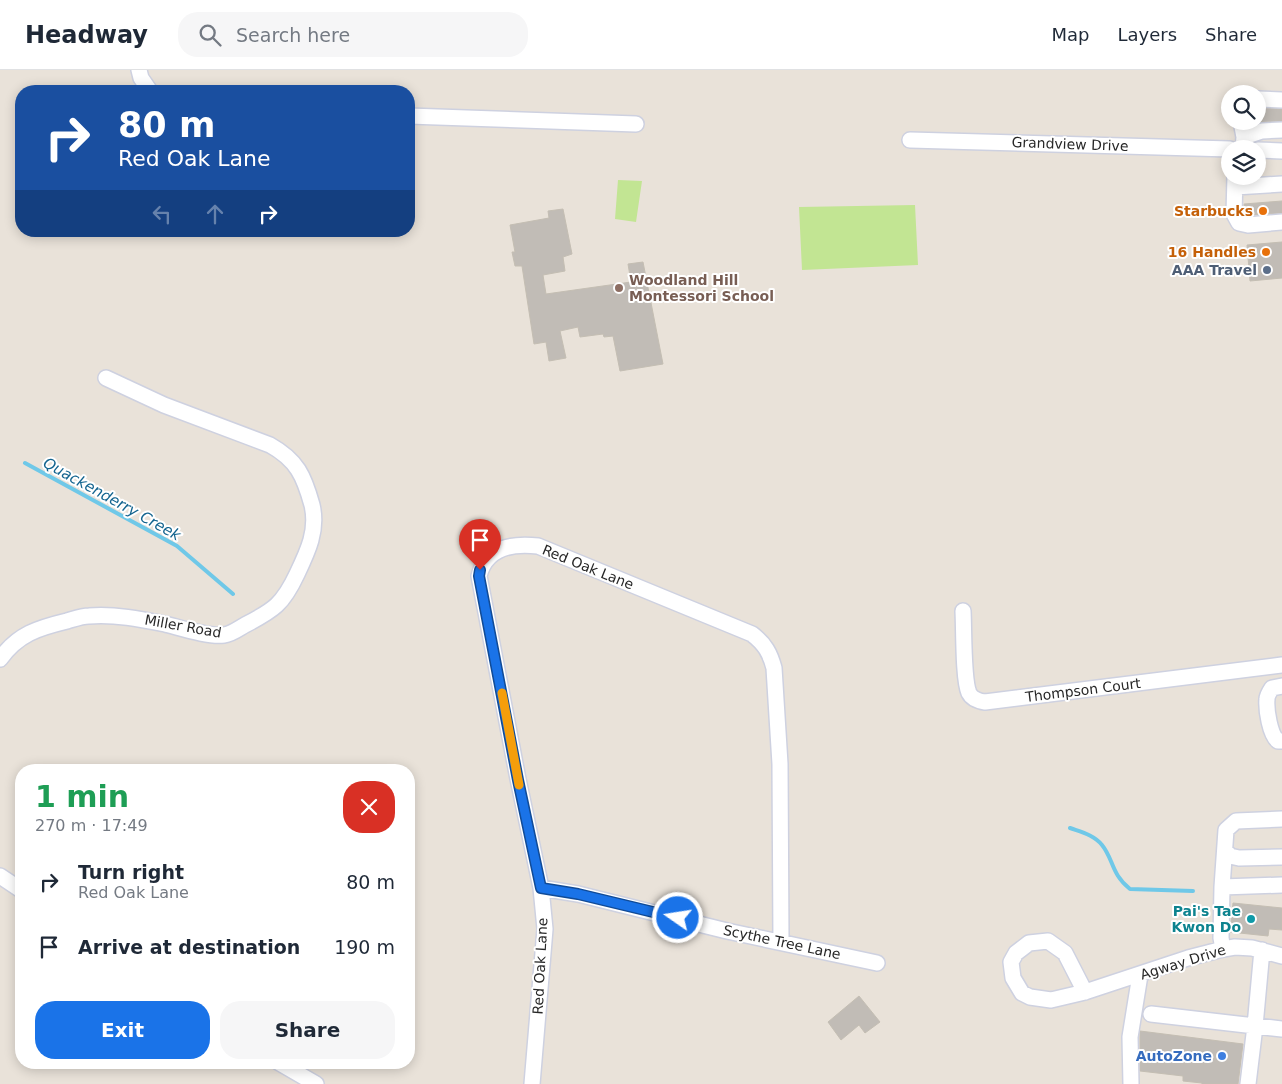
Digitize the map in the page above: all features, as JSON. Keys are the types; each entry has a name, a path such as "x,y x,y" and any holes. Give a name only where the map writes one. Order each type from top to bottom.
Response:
{"street":[{"path":"139,70 141,78 146,85"},
{"path":"1266,99 1282,100"},
{"path":"415,116 636,124"},
{"path":"1248,140 1262,131 1282,130"},
{"name":"Grandview Drive","path":"910,140 1221,150"},
{"path":"1266,150 1282,151"},
{"path":"1282,184 1234,188 1234,214 1239,222 1243,224 1282,222"},
{"name":"Miller Road","path":"0,660 8,649 24,635 39,628 88,616 134,618 203,633 223,635 230,633 266,614 279,604 289,592 311,545 315,524 307,486 297,467 285,453 270,445 164,405 106,378"},
{"name":"Red Oak Lane","path":"532,1084 545,930 541,888 518,780 479,576 480,570 497,551 510,545 538,546 752,634 762,642 770,654 774,668 780,764 781,942"},
{"name":"Thompson Court","path":"963,611 966,680 969,693 977,701 985,702 1282,665"},
{"path":"1282,686 1272,688 1267,699 1273,737 1278,741 1282,741"},
{"path":"1223,949 1221,938 1222,887 1226,830 1236,820 1282,819"},
{"path":"1225,850 1230,856 1239,858 1282,857"},
{"path":"0,876 15,886"},
{"path":"1222,887 1282,884"},
{"name":"Scythe Tree Lane","path":"541,888 578,894 877,963"},
{"name":"Agway Drive","path":"1085,992 1065,953 1048,942 1029,943 1016,953 1011,962 1013,978 1022,993 1030,997 1051,1000 1085,992 1188,958 1223,949 1234,947 1252,948 1282,955"},
{"path":"1248,1084 1262,950"},
{"path":"1131,1084 1130,1037 1140,975"},
{"path":"1151,1014 1282,1029"},
{"path":"290,1069 316,1084"}],"green space":[{"path":"618,180 642,181 636,222 615,219"},
{"path":"915,205 918,265 802,270 799,207"}],"building":[{"path":"1266,108 1282,109 1282,121 1266,122"},
{"name":"Starbucks","path":"1282,201 1282,213 1245,215 1244,204"},
{"name":"Woodland Hill Montessori School","path":"563,209 572,254 563,257 565,271 543,275 546,294 631,282 628,264 643,262 663,364 620,371 613,336 604,337 603,334 580,337 578,327 560,331 566,358 549,361 546,342 534,344 522,266 515,266 512,252 515,252 510,225 549,218 548,211"},
{"path":"1282,242 1282,278 1250,281 1247,245"},
{"name":"Pai's Tae Kwon Do","path":"1233,903 1282,908 1282,930 1269,929 1268,936 1230,932"},
{"path":"859,996 880,1022 865,1033 859,1025 841,1040 828,1022"},
{"path":"1140,1031 1243,1044 1238,1084 1202,1084 1183,1081 1183,1076 1140,1071"}],"waterway":[{"name":"Quackenderry Creek","path":"25,463 177,546 233,594"},
{"name":"Quackenderry Creek","path":"1070,828 1087,834 1102,845 1119,878 1130,889 1193,891"}],"slow traffic":[{"path":"502,693 519,785"}],"place":[{"name":"Starbucks","path":"1263,211"},
{"name":"16 Handles","path":"1266,252"},
{"name":"AAA Travel","path":"1267,270"},
{"name":"Woodland Hill Montessori School","path":"619,288"},
{"name":"Pai's Tae Kwon Do","path":"1251,919"},
{"name":"AutoZone","path":"1222,1056"}],"route":[{"path":"480,570 479,576 518,780 541,888 578,894 678,918"}]}
